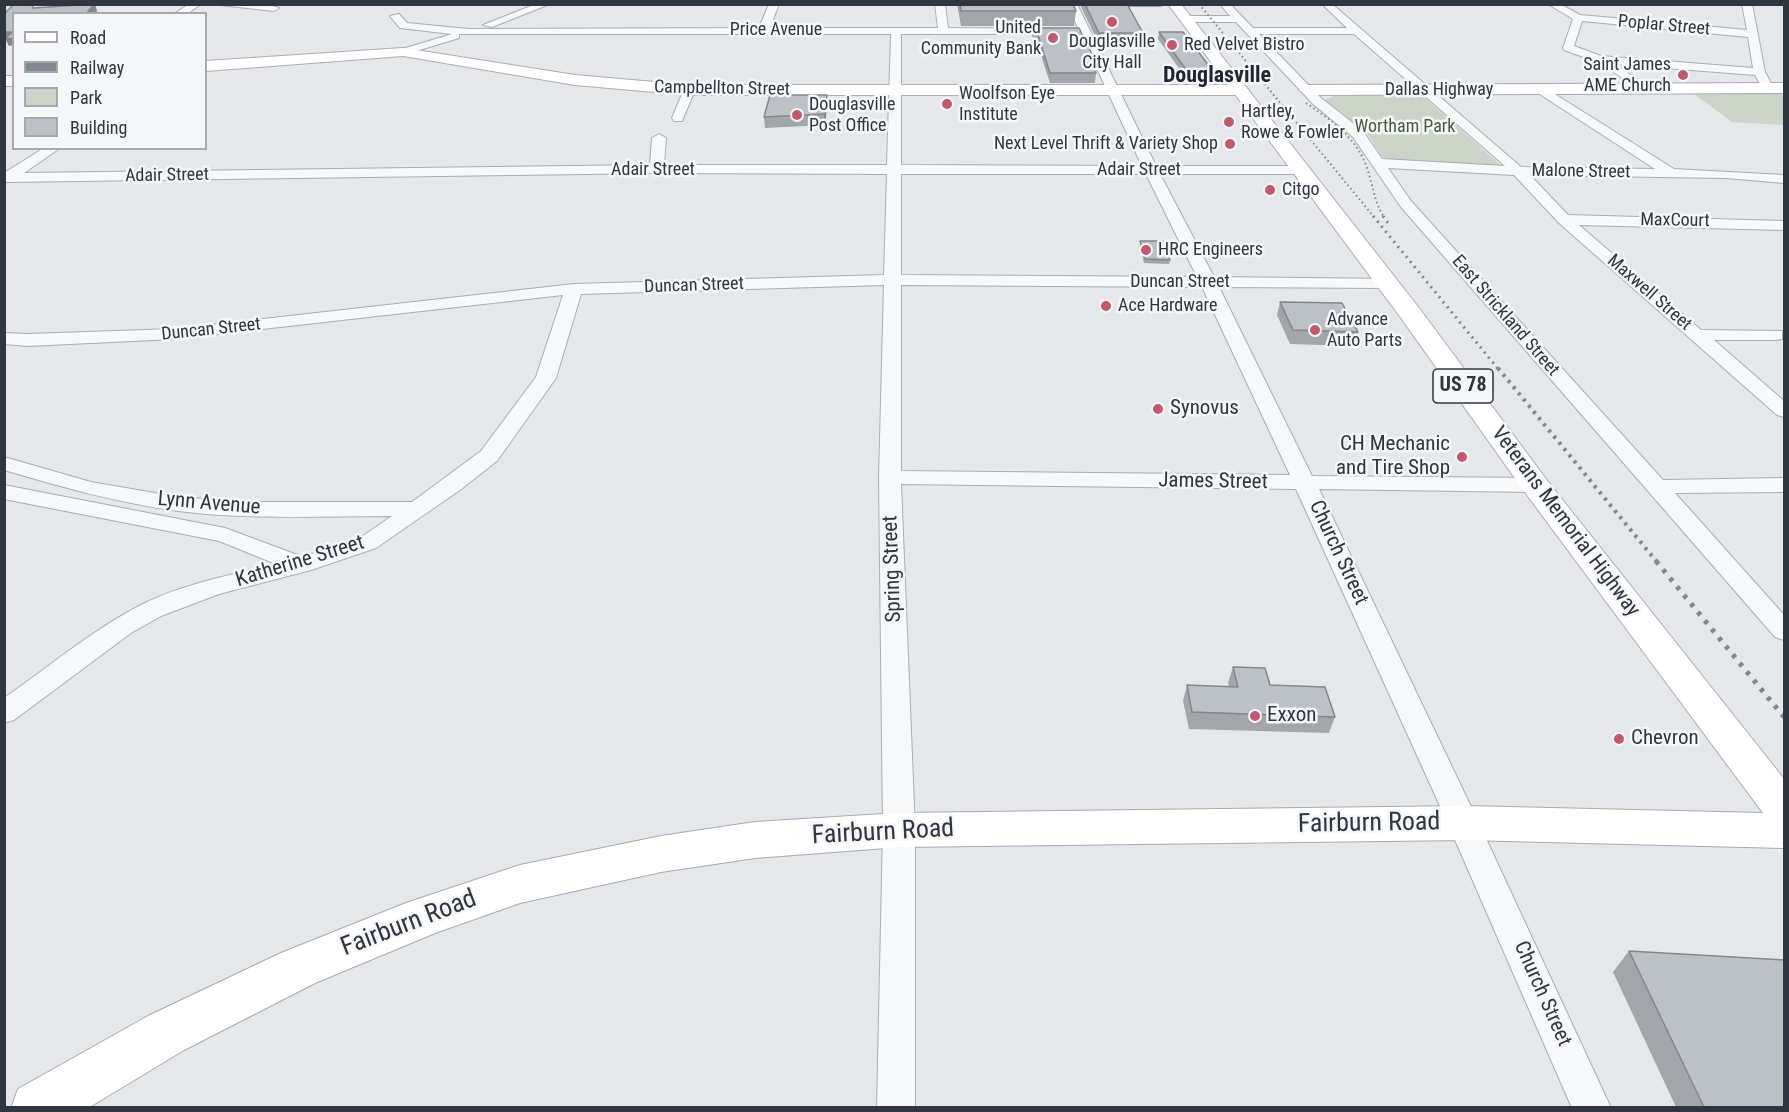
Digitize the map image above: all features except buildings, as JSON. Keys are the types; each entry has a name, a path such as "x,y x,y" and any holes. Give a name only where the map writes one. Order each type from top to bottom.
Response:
{"main road":[{"name":"Veterans Memorial Highway","path":"1174,4 1387,283 1535,485 1785,809"},
{"name":"Campbellton Street","path":"207,66 403,52 575,80 689,90 1241,90"},
{"name":"Dallas Highway","path":"1303,86 1337,90 1542,90 1643,87 1777,89"},
{"name":"Dallas Highway","path":"1570,89 1777,89"},
{"name":"Fairburn Road","path":"37,1107 166,1034 298,968 422,917 520,884 661,854 743,842 899,830 1466,823 1785,831"}],"street":[{"path":"183,12 197,4"},
{"path":"215,4 274,9"},
{"path":"403,52 546,4"},
{"path":"765,30 774,4"},
{"path":"940,4 943,31"},
{"name":"Church Street","path":"1072,4 1110,90 1206,282 1228,321 1466,823 1592,1107"},
{"name":"East Strickland Street","path":"1224,4 1303,86 1358,134 1406,204 1785,631"},
{"name":"Maxwell Street","path":"1326,4 1422,90 1518,171 1564,220 1785,411"},
{"path":"1552,4 1578,18 1568,48 1600,59 1643,87"},
{"path":"1747,4 1759,72 1777,89"},
{"path":"395,16 404,26 468,32"},
{"name":"Poplar Street","path":"1578,18 1751,34"},
{"path":"1185,19 1237,19"},
{"name":"Spring Street","path":"896,31 892,169 890,477 899,830 896,1107"},
{"name":"Price Avenue","path":"468,32 1083,31"},
{"path":"1248,31 1356,31"},
{"path":"1600,59 1759,72"},
{"path":"678,118 689,90"},
{"path":"1542,90 1671,173"},
{"path":"657,169 659,138"},
{"path":"6,178 51,150"},
{"name":"Malone Street","path":"1377,163 1518,171 1671,173 1785,178"},
{"name":"Adair Street","path":"6,178 657,169 1302,170"},
{"name":"MaxCourt","path":"1564,220 1765,222 1785,225"},
{"name":"Duncan Street","path":"4,338 28,340 174,334 574,289 892,280 1387,283"},
{"name":"Katherine Street","path":"4,713 122,627 152,610 212,588 302,565 368,543 489,456 546,378 574,289"},
{"path":"1697,335 1776,335"},
{"name":"Lynn Avenue","path":"4,463 88,488 178,504 248,509 417,509"},
{"name":"James Street","path":"890,477 1305,484 1535,485"},
{"path":"1657,487 1785,485"},
{"path":"4,492 225,535 302,565"}],"green space":[{"name":"Wortham Park","path":"1418,92 1505,169 1393,160 1382,157 1367,133 1325,100 1336,95"},
{"path":"1694,94 1784,94 1784,125 1732,122"}],"railway":[{"path":"1199,4 1374,217"},
{"path":"1306,103 1334,123 1357,148 1363,157 1384,217"},
{"path":"1373,216 1499,370"},
{"path":"1383,216 1388,223"},
{"path":"1498,368 1657,562"},
{"path":"1656,561 1784,717"}],"place":[{"name":"Douglasville City Hall","path":"1112,22"},
{"name":"United Community Bank","path":"1053,38"},
{"name":"Red Velvet Bistro","path":"1172,45"},
{"name":"Saint James AME Church","path":"1683,75"},
{"name":"Woolfson Eye Institute","path":"947,104"},
{"name":"Douglasville Post Office","path":"797,115"},
{"name":"Hartley, Rowe & Fowler","path":"1229,122"},
{"name":"Next Level Thrift & Variety Shop","path":"1230,144"},
{"name":"Citgo","path":"1270,190"},
{"name":"HRC Engineers","path":"1146,250"},
{"name":"Ace Hardware","path":"1106,306"},
{"name":"Advance Auto Parts","path":"1315,330"},
{"name":"Synovus","path":"1158,409"},
{"name":"CH Mechanic and Tire Shop","path":"1462,457"},
{"name":"Exxon","path":"1255,716"},
{"name":"Chevron","path":"1619,739"}],"district":[{"name":"Douglasville","path":"1217,76"}]}
